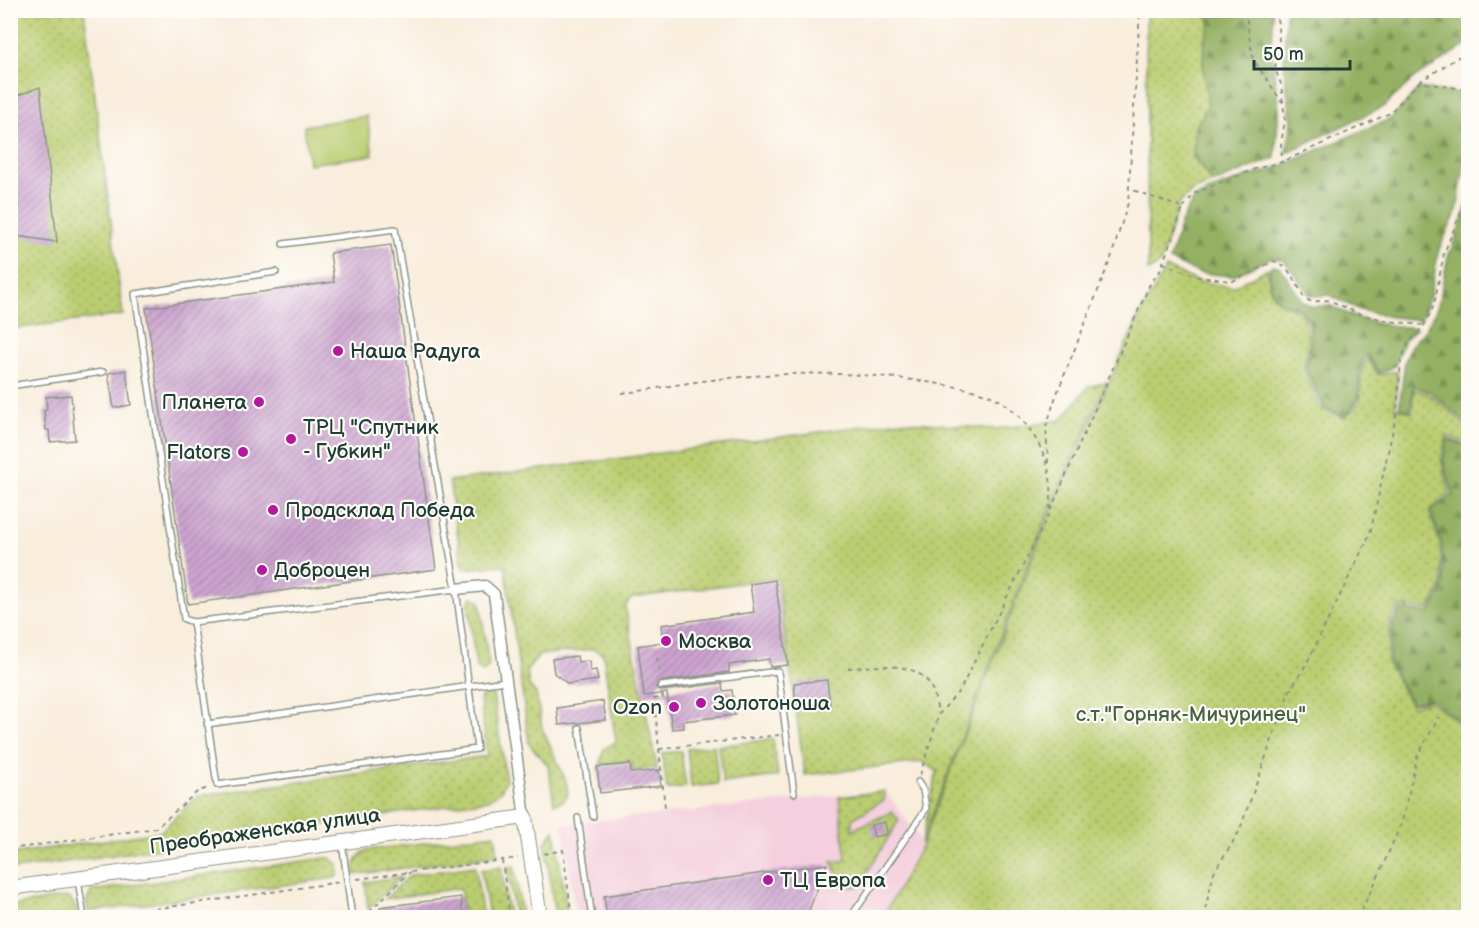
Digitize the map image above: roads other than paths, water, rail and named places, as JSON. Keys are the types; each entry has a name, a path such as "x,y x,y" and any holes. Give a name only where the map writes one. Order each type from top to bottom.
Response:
{"main road":[{"name":"Преображенская улица","path":"10,888 525,817"},
{"path":"525,817 540,918"}],"street":[{"path":"456,589 484,586 494,594 525,817"}],"lane":[{"path":"193,622 217,785 477,749 456,589 395,229 283,244"},
{"path":"276,272 135,294 184,619 193,622 456,589"},
{"path":"10,386 103,372"},
{"path":"661,686 777,671 794,793"},
{"path":"207,724 507,680"},
{"path":"579,728 593,816"},
{"path":"850,918 926,809 922,789 918,782"},
{"path":"578,818 592,918"},
{"path":"342,841 352,918"},
{"path":"78,878 84,918"}],"place":[{"name":"Наша Радуга","path":"338,351"},
{"name":"Планета","path":"259,402"},
{"name":"ТРЦ \"Спутник - Губкин\"","path":"291,439"},
{"name":"Flators","path":"243,452"},
{"name":"Продсклад Победа","path":"273,510"},
{"name":"Доброцен","path":"262,570"},
{"name":"Москва","path":"666,641"},
{"name":"Золотоноша","path":"701,703"},
{"name":"Ozon","path":"674,707"},
{"name":"ТЦ Европа","path":"768,880"}],"park label":[{"name":"с.т.\"Горняк-Мичуринец\"","path":"1191,714"}]}
